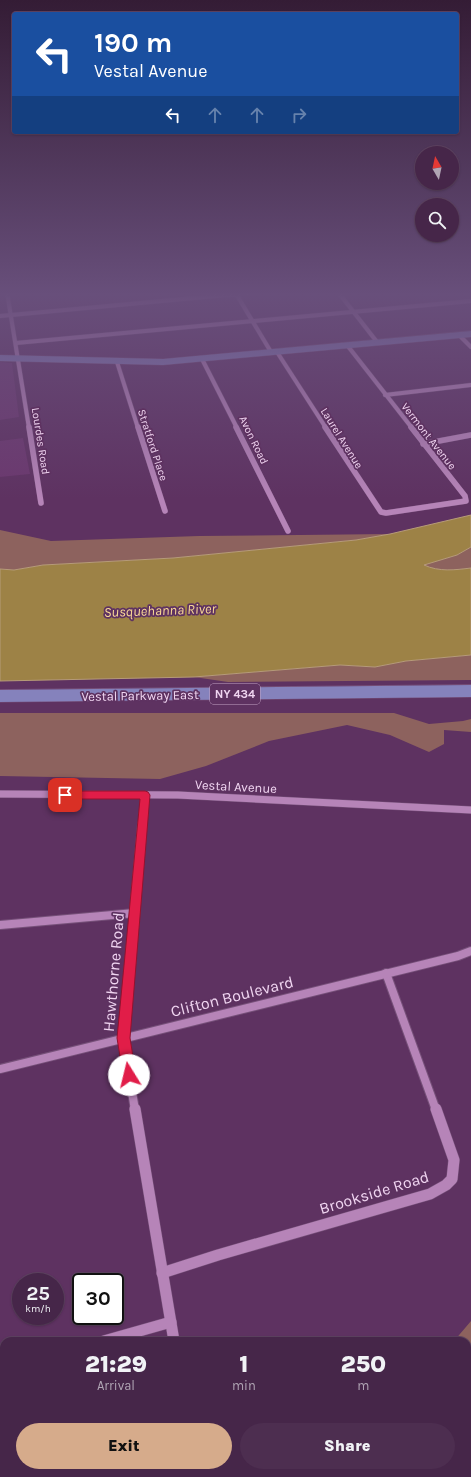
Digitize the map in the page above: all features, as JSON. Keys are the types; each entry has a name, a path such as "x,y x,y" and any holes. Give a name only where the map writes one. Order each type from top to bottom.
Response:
{"main road":[{"path":"82,361 173,361"},
{"name":"Vestal Parkway East","path":"0,696 471,691"},
{"name":"Vestal Parkway East","path":"0,705 471,701"}],"street":[{"name":"Lourdes Road","path":"18,361 41,503"},
{"name":"Avon Road","path":"203,361 288,531"},
{"name":"Laurel Avenue","path":"280,361 381,512 393,512 466,501"},
{"name":"Vermont Avenue","path":"359,361 465,496 466,501"},
{"name":"Stratford Place","path":"117,362 165,511"},
{"path":"385,394 471,385"},
{"path":"423,444 471,435"},
{"name":"Vestal Avenue","path":"0,794 178,795 471,810"},
{"name":"Hawthorne Road","path":"145,795 124,1038 173,1337"},
{"path":"0,925 135,913"},
{"name":"Clifton Boulevard","path":"0,1069 458,956 471,951"},
{"name":"Brookside Road","path":"162,1273 218,1255 430,1194 451,1182 455,1173 454,1160 386,973"},
{"path":"118,1337 171,1322"}],"shaded area":[{"path":"0,362 12,363 19,417 0,420"},
{"path":"23,438 30,474 0,477 0,441"},
{"path":"0,530 51,541 199,536 390,534 356,540 173,558 43,565 14,570 0,569"},
{"path":"471,547 471,568 441,570 423,565 457,555"},
{"path":"471,655 471,680 228,682 194,677 340,665 375,667 406,661"},
{"path":"0,713 394,713 429,724 471,719 471,732 444,730 444,744 429,752 390,735 347,725 269,741 206,766 160,779 0,776"},
{"path":"471,1321 471,1337 457,1337"}],"water":[{"name":"Susquehanna River","path":"471,515 471,547 457,555 424,565 441,570 471,568 471,655 406,661 375,667 340,665 194,677 0,681 0,569 14,570 43,565 173,558 356,540 390,534"}],"route":[{"path":"65,795 145,795 124,1038 129,1075"}]}
